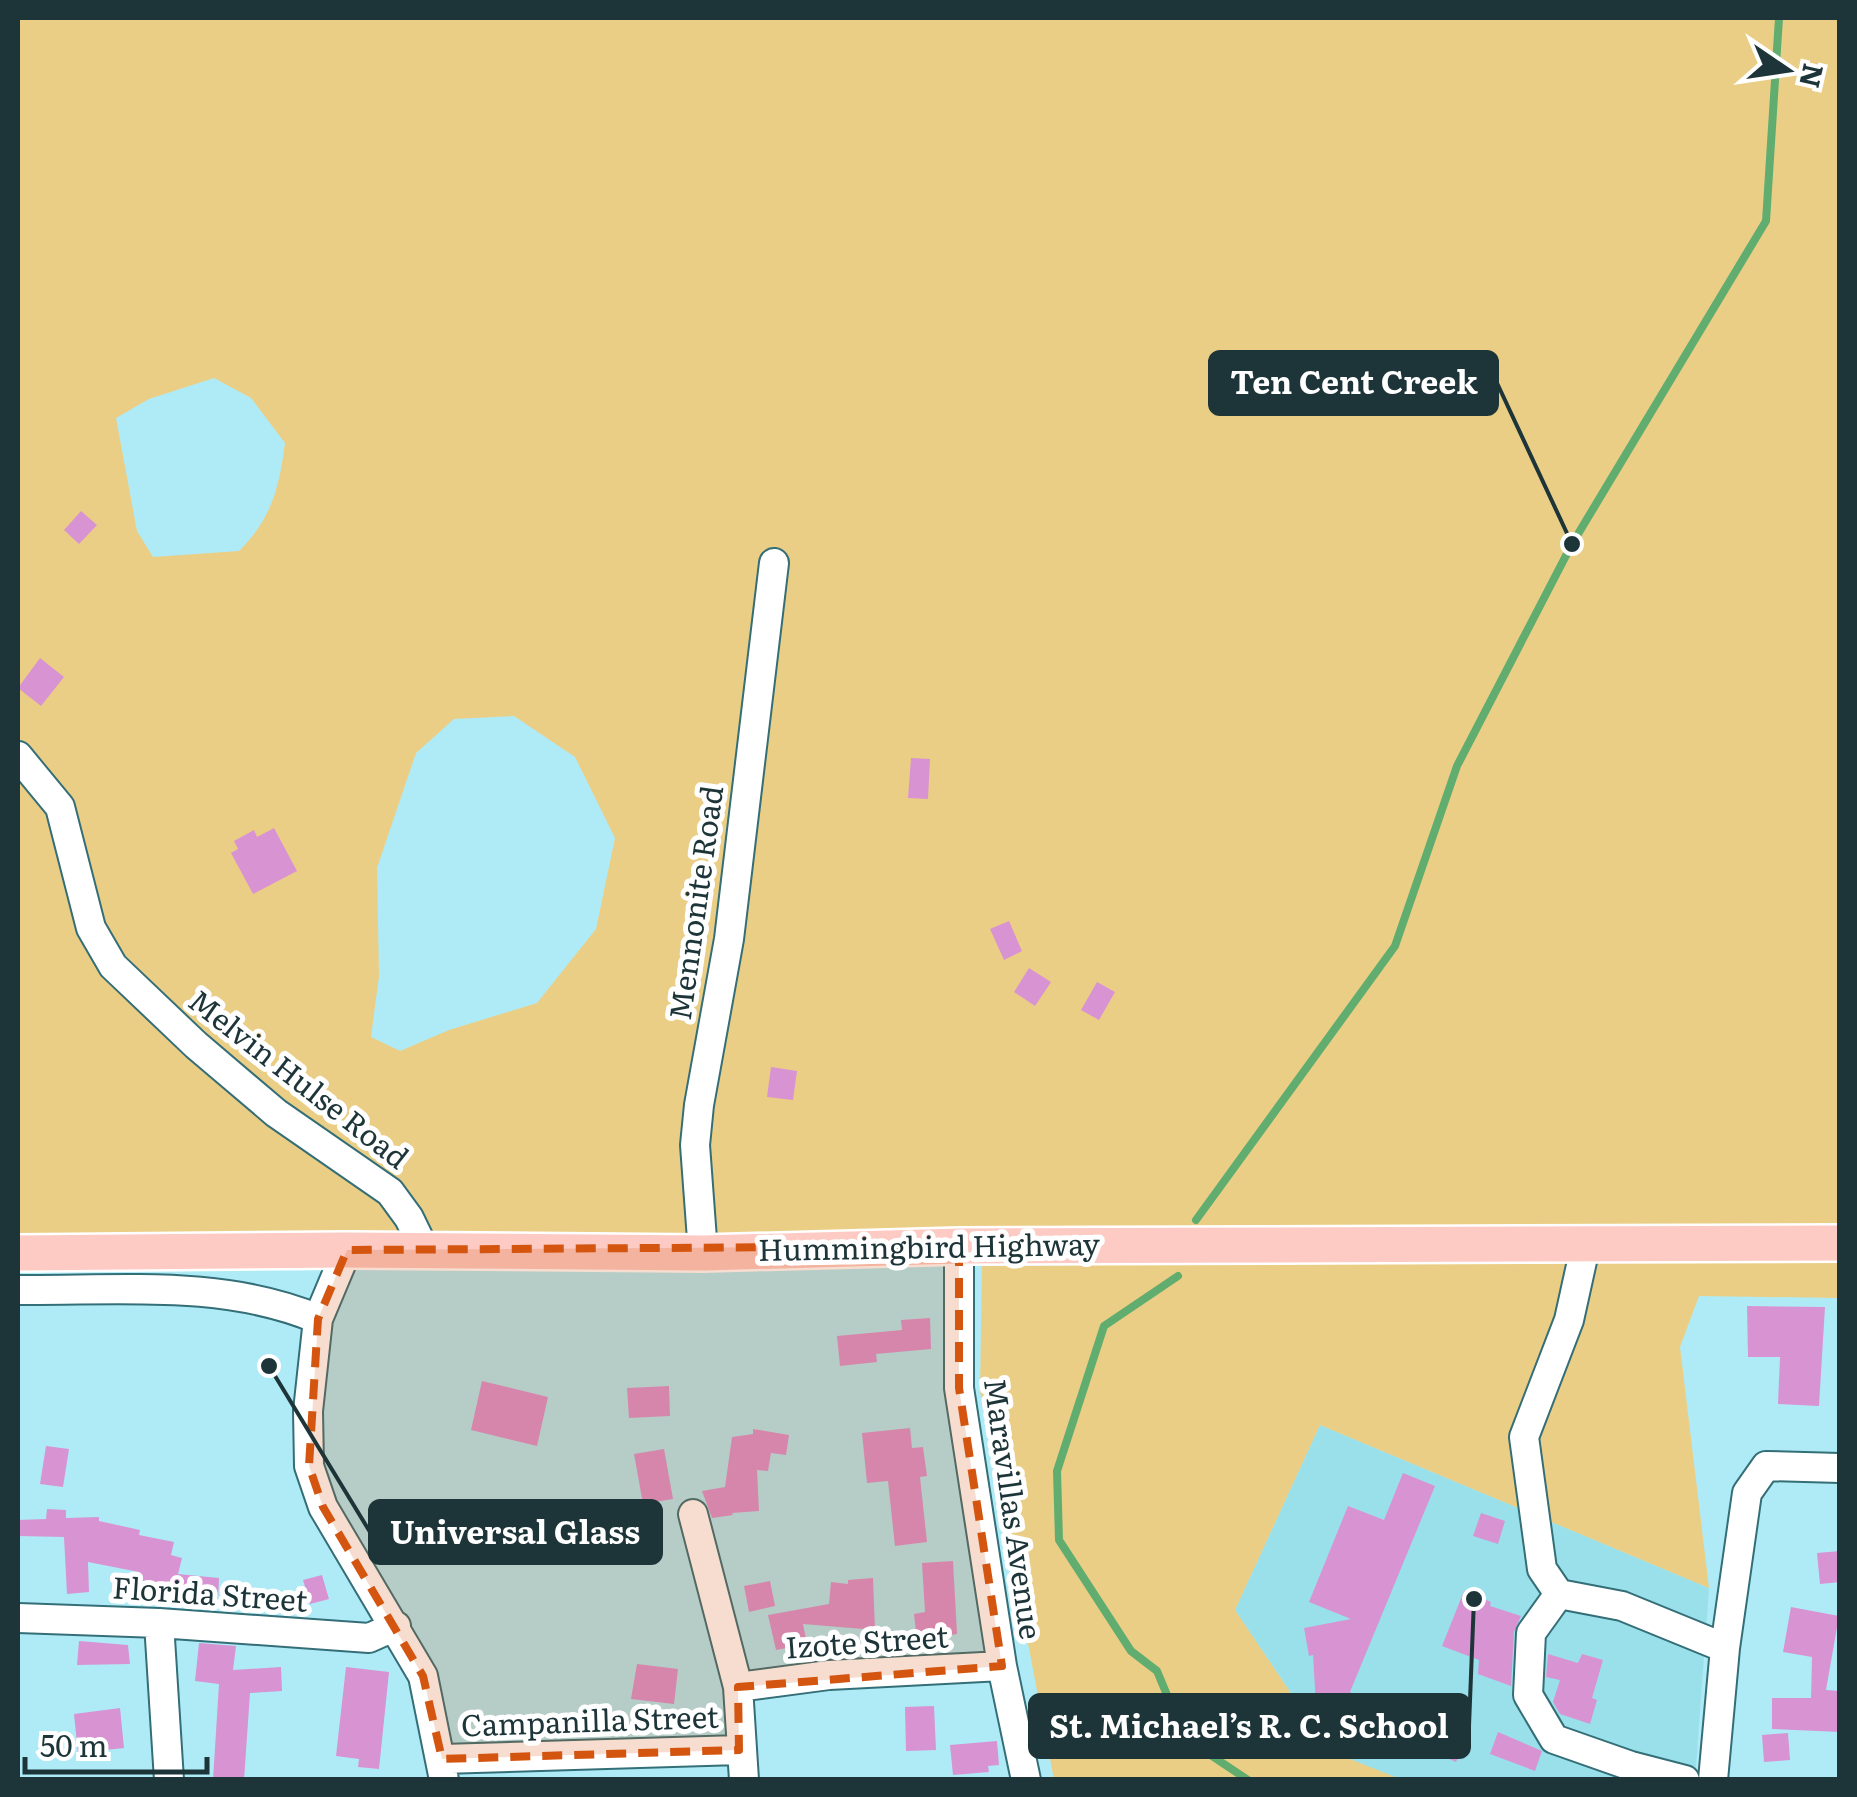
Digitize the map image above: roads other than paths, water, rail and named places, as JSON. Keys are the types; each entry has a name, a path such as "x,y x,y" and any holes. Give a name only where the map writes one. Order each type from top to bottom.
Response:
{"main road":[{"name":"Hummingbird Highway","path":"18,1253 347,1250 703,1253 959,1246 1840,1243"}],"street":[{"name":"Mennonite Road","path":"703,1253 695,1145 699,1105 729,939 774,563"},
{"name":"Melvin Hulse Road","path":"18,756 60,807 91,928 113,966 196,1045 276,1112 390,1192 410,1218 425,1251"},
{"path":"1586,1244 1569,1320 1524,1437 1542,1569 1559,1594 1622,1606 1725,1648"},
{"name":"Maravillas Avenue","path":"959,1246 959,1388 1002,1666 1026,1780"},
{"path":"347,1250 318,1319 308,1411 309,1466 323,1507 423,1676 443,1769"},
{"path":"18,1290 185,1289 285,1305 318,1319"},
{"path":"1712,1780 1746,1493 1766,1466 1840,1468"},
{"path":"693,1514 738,1687 744,1780"},
{"path":"1559,1594 1531,1633 1528,1695 1554,1739 1684,1780"},
{"name":"Florida Street","path":"18,1618 159,1623 369,1638 396,1626"},
{"path":"159,1623 169,1780"},
{"name":"Izote Street","path":"738,1687 829,1675 1002,1666"},
{"name":"Campanilla Street","path":"443,1769 740,1750"}],"waterway":[{"path":"1196,1220 1395,946 1457,766 1572,544 1766,221 1779,18"},
{"path":"1178,1276 1104,1326 1057,1471 1059,1540 1131,1651 1157,1671 1185,1738 1248,1780"}],"place":[{"name":"Ten Cent Creek","path":"1572,544"},
{"name":"Universal Glass","path":"269,1366"},
{"name":"St. Michael’s R. C. School","path":"1474,1599"}]}
